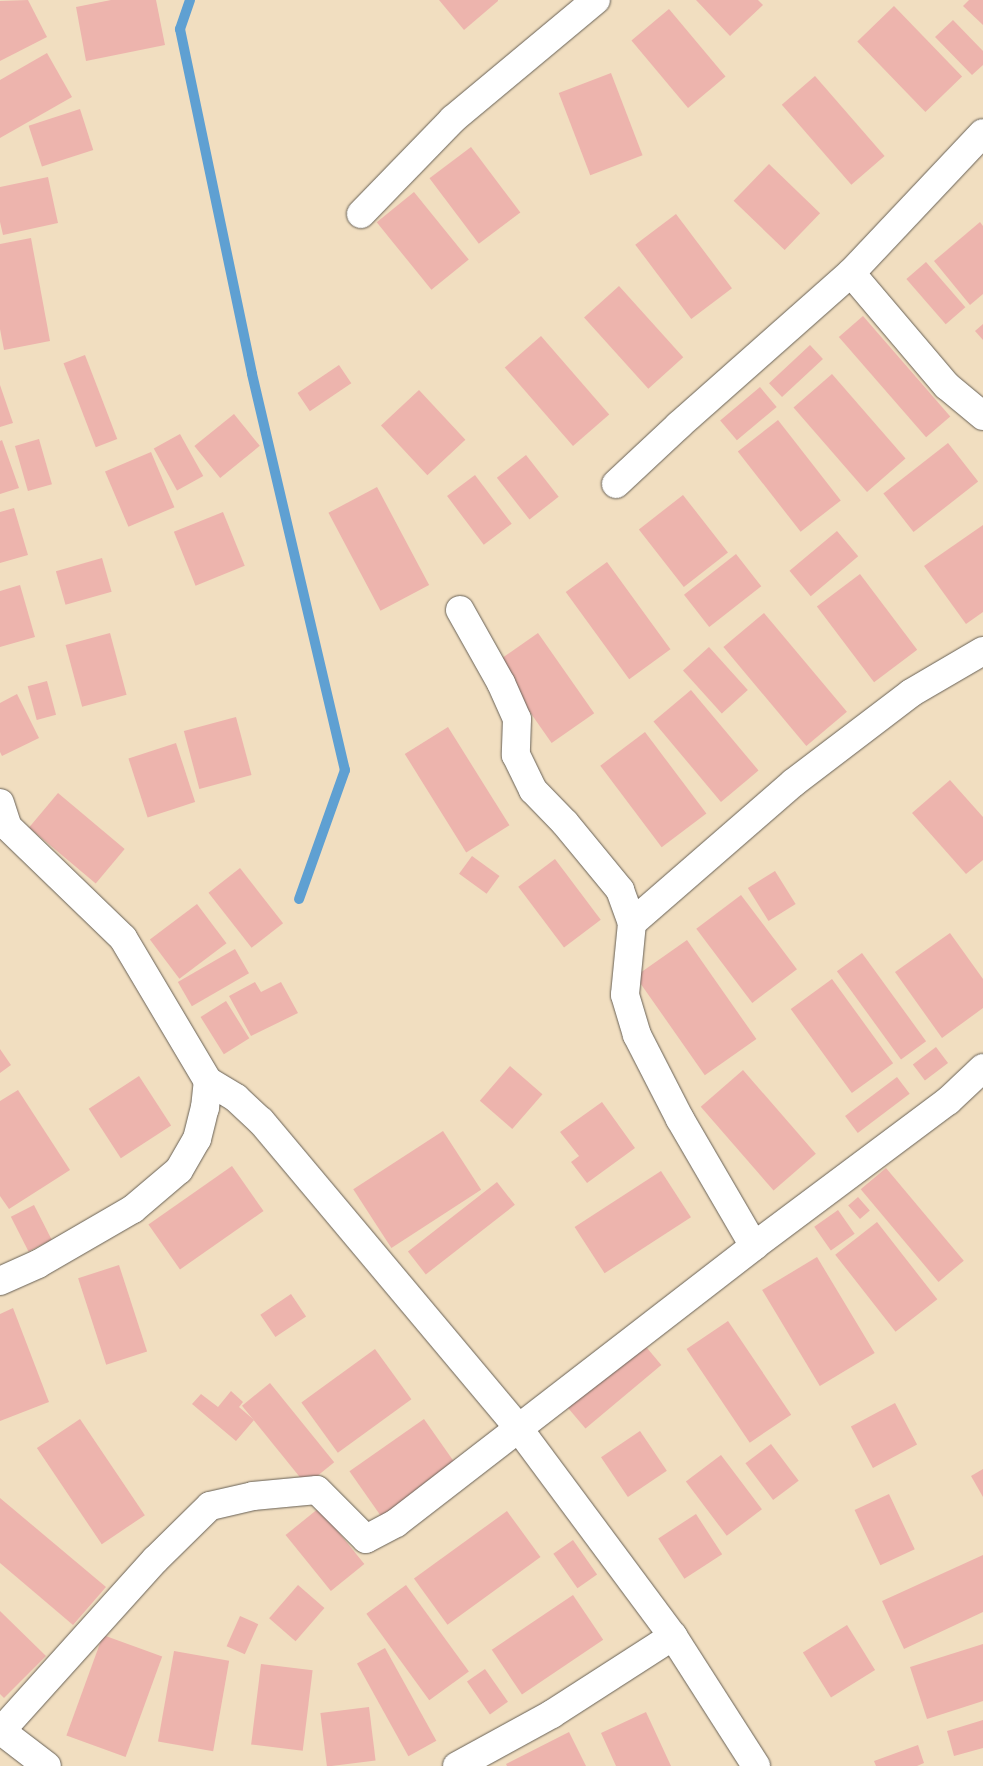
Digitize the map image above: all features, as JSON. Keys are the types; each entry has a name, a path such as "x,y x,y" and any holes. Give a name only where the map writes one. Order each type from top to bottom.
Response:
{"street":[{"path":"361,214 453,119 596,0"},
{"path":"616,484 679,425 851,273 983,133"},
{"path":"851,273 947,386 983,416"},
{"path":"460,610 501,683 517,719 516,755 533,790 620,890 632,923 625,995 637,1035 680,1119 754,1246"},
{"path":"632,923 793,783 911,693 983,651"},
{"path":"3,820 122,938 208,1081 236,1098 261,1121 519,1429 673,1636 756,1766"},
{"path":"47,1766 0,1731 155,1560 210,1506 253,1496 317,1490 366,1539 396,1523 754,1246 948,1101 983,1068"},
{"path":"0,1281 38,1264 133,1209 178,1170 197,1138 205,1108 208,1081"},
{"path":"457,1766 552,1714 673,1636"}],"building":[{"path":"28,0 47,37 0,61 0,1"},
{"path":"111,0 156,0 165,45 86,61 76,7"},
{"path":"439,0 498,0 498,1 464,30"},
{"path":"696,0 758,0 763,5 730,36"},
{"path":"969,0 983,0 983,25 963,6"},
{"path":"894,6 962,76 925,112 857,41"},
{"path":"669,9 726,76 688,108 631,40"},
{"path":"953,20 983,51 983,65 972,75 935,37"},
{"path":"47,53 72,97 0,138 0,80"},
{"path":"611,73 643,155 590,175 559,93"},
{"path":"815,76 885,156 851,185 782,105"},
{"path":"80,109 93,150 42,167 29,126"},
{"path":"471,147 520,212 479,244 429,178"},
{"path":"769,164 820,213 785,250 734,201"},
{"path":"48,177 58,223 3,235 0,222 0,187"},
{"path":"414,192 469,260 431,290 377,222"},
{"path":"676,214 732,288 691,319 635,245"},
{"path":"980,222 983,226 983,294 970,305 934,261"},
{"path":"31,238 50,341 4,350 0,329 0,244"},
{"path":"926,262 965,307 946,324 906,279"},
{"path":"619,286 683,357 648,389 584,317"},
{"path":"863,316 950,416 926,437 839,337"},
{"path":"983,324 983,340 975,331"},
{"path":"541,336 609,414 573,446 505,367"},
{"path":"810,345 823,359 782,397 769,383"},
{"path":"85,355 117,439 96,447 64,363"},
{"path":"339,365 351,383 310,411 298,393"},
{"path":"832,374 905,459 867,492 794,407"},
{"path":"0,385 13,423 0,427"},
{"path":"760,387 777,407 737,440 720,420"},
{"path":"419,390 465,440 427,475 381,425"},
{"path":"234,414 260,446 220,478 194,446"},
{"path":"778,420 841,500 801,532 738,451"},
{"path":"180,434 203,476 177,491 154,449"},
{"path":"39,439 52,484 28,491 15,446"},
{"path":"2,440 19,488 0,494 0,441"},
{"path":"948,443 978,482 914,532 883,493"},
{"path":"151,452 174,507 128,527 105,472"},
{"path":"526,455 559,497 529,520 497,478"},
{"path":"475,475 512,524 484,545 447,496"},
{"path":"377,487 429,585 381,611 328,513"},
{"path":"683,495 728,553 684,587 639,529"},
{"path":"14,508 28,555 0,563 0,512"},
{"path":"223,512 245,566 196,586 174,532"},
{"path":"983,525 983,612 966,624 924,566"},
{"path":"837,531 858,556 811,596 790,571"},
{"path":"736,554 761,586 709,627 684,595"},
{"path":"102,558 112,592 66,605 56,571"},
{"path":"607,562 670,649 629,679 566,592"},
{"path":"860,574 917,650 874,682 817,606"},
{"path":"20,585 35,637 0,647 0,591"},
{"path":"764,613 847,712 806,746 723,647"},
{"path":"110,633 127,695 82,707 66,645"},
{"path":"538,633 594,713 552,743 495,663"},
{"path":"709,647 748,690 722,714 683,670"},
{"path":"47,681 56,715 37,720 28,686"},
{"path":"691,690 758,770 721,802 653,721"},
{"path":"17,694 39,738 2,756 0,752 0,703"},
{"path":"236,717 252,775 199,789 184,731"},
{"path":"448,727 509,825 466,852 405,754"},
{"path":"645,732 706,813 662,847 600,766"},
{"path":"176,743 195,802 148,817 128,758"},
{"path":"950,780 983,817 983,860 966,874 912,813"},
{"path":"58,793 125,849 96,883 29,827"},
{"path":"472,856 500,876 487,894 459,874"},
{"path":"555,859 601,920 564,947 518,887"},
{"path":"240,868 283,923 252,948 208,893"},
{"path":"775,871 796,904 769,921 748,888"},
{"path":"741,895 797,969 752,1003 696,929"},
{"path":"197,904 226,943 179,979 150,940"},
{"path":"950,933 983,979 983,1008 942,1038 895,972"},
{"path":"687,940 756,1039 705,1075 635,976"},
{"path":"235,949 249,973 192,1006 178,982"},
{"path":"862,953 926,1041 901,1059 837,971"},
{"path":"832,979 893,1063 852,1093 791,1009"},
{"path":"255,982 261,992 281,982 298,1013 251,1036 229,996"},
{"path":"226,1001 249,1038 224,1054 201,1017"},
{"path":"936,1047 948,1063 925,1080 913,1064"},
{"path":"0,1049 11,1065 0,1073"},
{"path":"510,1066 542,1094 512,1129 480,1101"},
{"path":"743,1070 816,1154 774,1191 701,1107"},
{"path":"139,1076 171,1125 121,1158 89,1109"},
{"path":"897,1077 910,1094 858,1133 845,1116"},
{"path":"18,1090 70,1170 9,1209 0,1196 0,1101"},
{"path":"602,1102 635,1148 587,1183 571,1162 579,1156 560,1132"},
{"path":"443,1131 481,1190 391,1248 353,1189"},
{"path":"232,1166 264,1211 180,1270 148,1225"},
{"path":"886,1168 964,1261 938,1282 861,1189"},
{"path":"661,1171 691,1217 605,1273 575,1227"},
{"path":"497,1182 515,1205 426,1274 408,1252"},
{"path":"858,1197 870,1211 860,1219 848,1206"},
{"path":"34,1205 52,1240 29,1252 11,1217"},
{"path":"838,1210 855,1234 831,1250 814,1227"},
{"path":"877,1222 937,1299 896,1332 835,1255"},
{"path":"817,1257 875,1353 820,1386 762,1290"},
{"path":"119,1265 147,1352 106,1365 78,1278"},
{"path":"291,1294 306,1316 275,1337 260,1315"},
{"path":"13,1308 49,1402 0,1421 0,1314"},
{"path":"728,1321 791,1415 750,1443 687,1349"},
{"path":"642,1342 661,1365 585,1429 566,1406"},
{"path":"375,1349 411,1399 338,1453 301,1402"},
{"path":"270,1383 334,1462 306,1485 242,1406"},
{"path":"231,1391 243,1402 239,1407 254,1420 236,1441 192,1404 201,1394 218,1407"},
{"path":"895,1403 917,1444 873,1468 851,1426"},
{"path":"80,1419 145,1515 102,1544 37,1448"},
{"path":"424,1419 456,1465 382,1517 349,1471"},
{"path":"640,1431 667,1471 628,1497 601,1457"},
{"path":"771,1444 799,1481 773,1500 745,1463"},
{"path":"721,1455 762,1509 727,1536 686,1481"},
{"path":"983,1469 983,1497 971,1476"},
{"path":"889,1494 915,1549 880,1565 855,1510"},
{"path":"0,1498 106,1587 73,1625 0,1563"},
{"path":"319,1508 364,1564 331,1591 286,1535"},
{"path":"507,1511 541,1557 447,1625 414,1579"},
{"path":"696,1514 722,1554 684,1579 658,1539"},
{"path":"573,1540 597,1574 577,1588 553,1554"},
{"path":"983,1555 983,1612 904,1649 882,1601"},
{"path":"298,1585 324,1608 296,1641 269,1618"},
{"path":"406,1585 469,1672 429,1700 366,1614"},
{"path":"573,1595 603,1640 522,1695 492,1650"},
{"path":"0,1611 46,1656 4,1698 0,1694"},
{"path":"240,1616 258,1624 245,1654 227,1646"},
{"path":"847,1625 875,1670 831,1698 803,1653"},
{"path":"103,1635 162,1657 126,1757 66,1736"},
{"path":"983,1644 983,1701 927,1719 910,1667"},
{"path":"385,1648 436,1741 408,1756 357,1664"},
{"path":"174,1651 229,1661 213,1751 158,1742"},
{"path":"261,1664 313,1670 303,1751 251,1744"},
{"path":"485,1669 508,1702 490,1714 467,1682"},
{"path":"369,1707 376,1761 327,1766 320,1713"},
{"path":"646,1712 671,1766 616,1766 601,1733"},
{"path":"983,1720 983,1748 954,1756 947,1731"},
{"path":"569,1732 586,1766 507,1766 506,1764"},
{"path":"918,1745 924,1763 917,1766 876,1766 874,1761"}],"waterway":[{"path":"190,0 180,29 252,374 345,770 299,899"}]}
